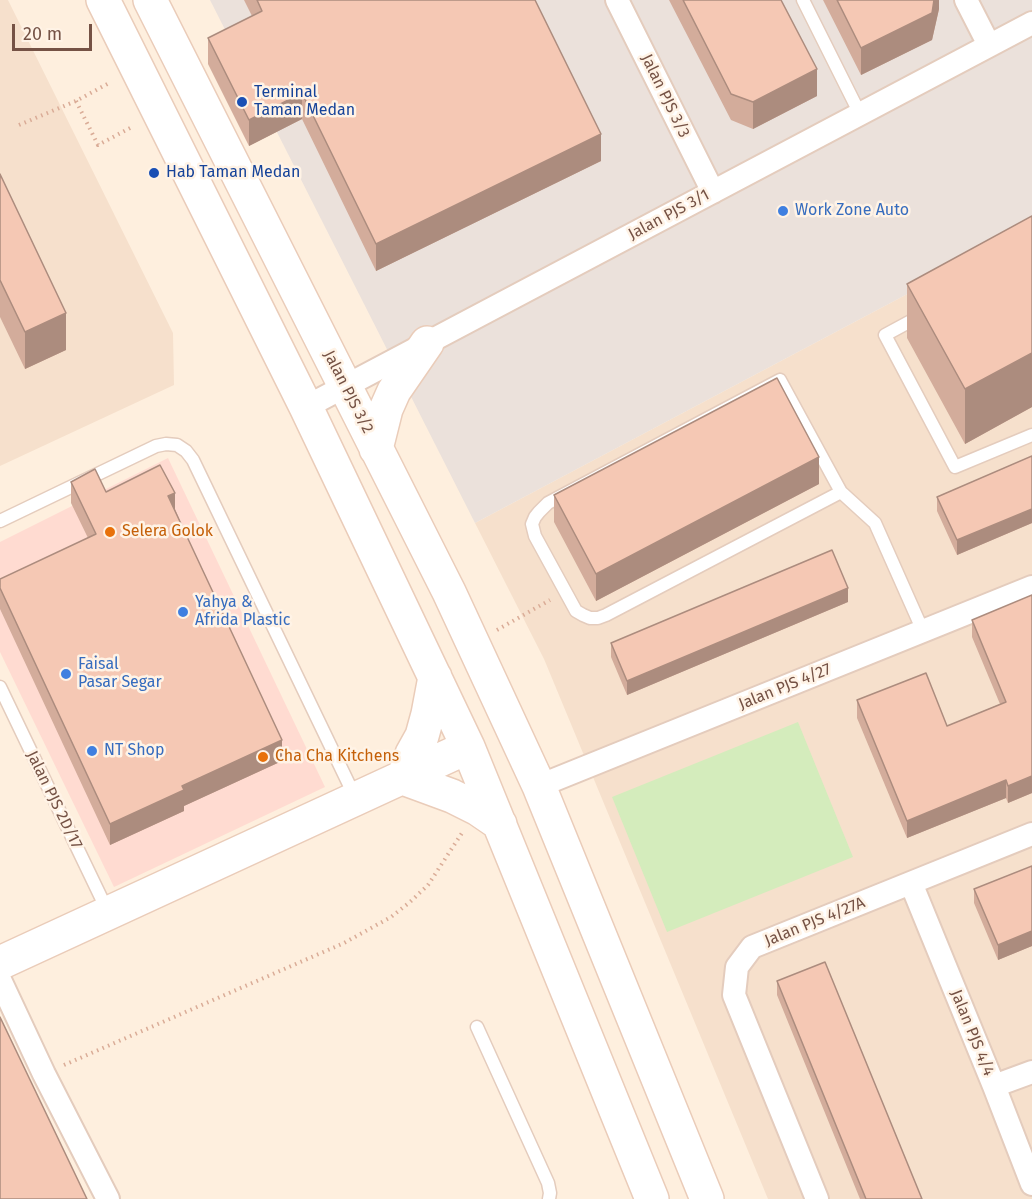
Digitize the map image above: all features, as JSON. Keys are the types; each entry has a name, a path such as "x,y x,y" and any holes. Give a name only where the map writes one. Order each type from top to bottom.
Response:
{"main road":[{"path":"103,0 306,407 468,747 489,816 652,1199"},
{"name":"Jalan PJS 3/2","path":"150,0 449,592 539,786"},
{"path":"376,449 386,409 394,391 427,343"},
{"path":"403,778 422,736 435,677"},
{"path":"0,963 468,747"},
{"path":"403,778 452,796 489,816"},
{"path":"539,786 707,1199"}],"street":[{"name":"Jalan PJS 3/3","path":"617,0 712,192"},
{"path":"966,0 989,45"},
{"name":"Jalan PJS 3/1","path":"306,407 1032,23"},
{"name":"Jalan PJS 4/27","path":"539,786 1032,588"},
{"name":"Jalan PJS 4/27A","path":"817,1199 734,995 737,967 752,947 1032,834"},
{"name":"Jalan PJS 4/4","path":"911,883 1032,1184"},
{"path":"0,980 44,1074 108,1199"},
{"path":"994,1086 1032,1071"}],"lane":[{"path":"803,0 860,114"},
{"path":"938,306 885,334 956,467 1032,435"},
{"path":"841,492 598,618 590,618 576,611 535,536 532,524 548,503 780,380 841,492 875,523 923,631"},
{"path":"0,521 156,446 177,445 186,451 196,466 356,800"},
{"name":"Jalan PJS 2D/17","path":"0,687 109,913"},
{"path":"477,1027 548,1183 549,1199"}],"path":[{"path":"19,125 76,101 119,78"},
{"path":"76,101 98,145 132,128 128,119"},
{"path":"473,644 565,591"},
{"path":"44,1074 344,943 391,917 428,885 489,816"}],"shaded area":[{"path":"0,0 8,0 173,333 174,385 0,466"},
{"path":"210,0 1032,0 1032,228 475,523"},
{"path":"1032,228 1032,1199 768,1199 544,659 475,523"},
{"path":"168,458 325,787 114,887 0,652 0,542"}],"green space":[{"path":"798,722 853,857 667,932 612,797"}],"building":[{"path":"257,0 535,0 601,134 376,244 302,93 249,120 208,38 262,11"},
{"path":"683,0 781,0 817,69 753,102 731,94"},
{"path":"837,0 934,0 932,13 861,48"},
{"path":"0,174 66,313 25,332 0,280"},
{"path":"1032,216 1032,353 965,389 907,284"},
{"path":"777,378 819,457 596,574 554,495"},
{"path":"1032,456 1032,509 957,540 937,497"},
{"path":"160,465 175,493 168,496 282,740 182,786 184,790 110,824 0,588 0,579 96,534 71,482 95,469 106,492"},
{"path":"832,550 848,588 627,681 611,643"},
{"path":"1032,595 1032,776 1008,786 1006,780 907,821 857,700 926,673 947,726 1006,702 972,620"},
{"path":"1032,866 1032,931 998,945 974,889"},
{"path":"825,962 922,1199 866,1199 777,981"},
{"path":"0,1017 87,1199 0,1199"}],"place":[{"name":"Terminal Taman Medan","path":"242,102"},
{"name":"Hab Taman Medan","path":"154,173"},
{"name":"Work Zone Auto","path":"783,211"},
{"name":"Selera Golok","path":"110,532"},
{"name":"Yahya & Afrida Plastic","path":"183,612"},
{"name":"Faisal Pasar Segar","path":"66,674"},
{"name":"NT Shop","path":"92,751"},
{"name":"Cha Cha Kitchens","path":"263,757"}]}
